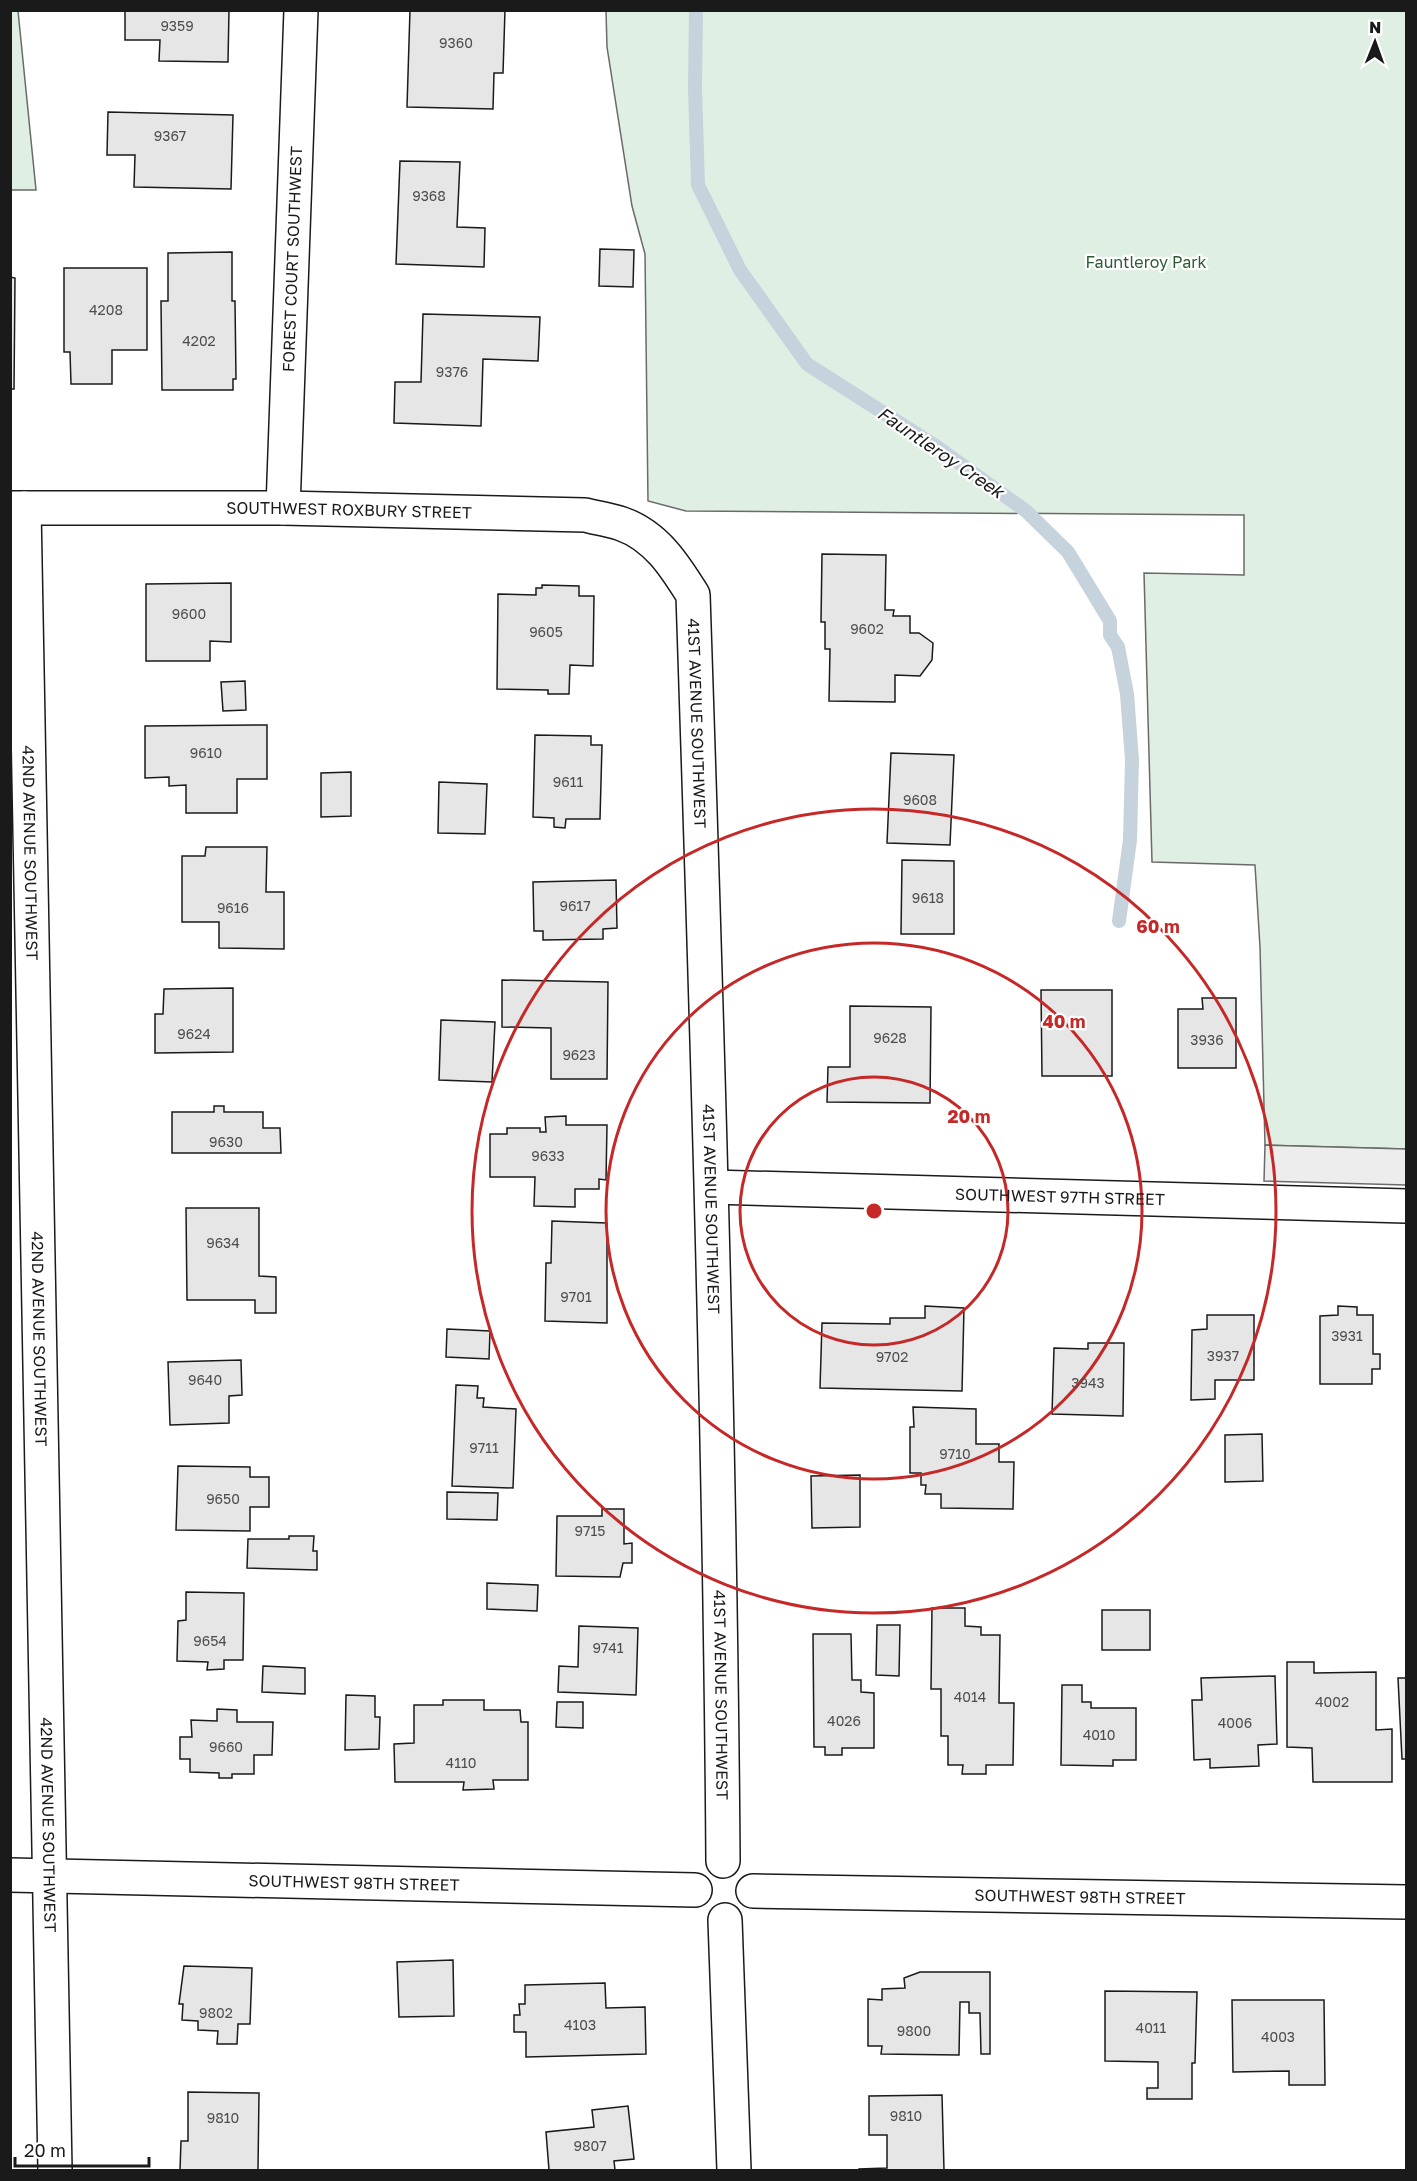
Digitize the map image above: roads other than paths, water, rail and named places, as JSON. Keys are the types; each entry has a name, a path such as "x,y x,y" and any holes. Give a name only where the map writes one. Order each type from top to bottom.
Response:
{"street":[{"name":"FOREST COURT SOUTHWEST","path":"283,508 301,10"},
{"name":"SOUTHWEST ROXBURY STREET","path":"17,508 283,508 585,515 622,524 646,536 674,563"},
{"name":"42ND AVENUE SOUTHWEST","path":"17,508 55,2170"},
{"name":"41ST AVENUE SOUTHWEST","path":"674,563 693,595 712,1187 721,1593 723,1861"},
{"name":"SOUTHWEST 97TH STREET","path":"712,1187 1407,1206"},
{"path":"723,1861 739,1864 746,1870 751,1878 753,1891 750,1905 744,1912 725,1920 706,1914 699,1906 695,1896 698,1876 704,1868 712,1863 723,1861"},
{"name":"SOUTHWEST 98TH STREET","path":"10,1875 695,1890"},
{"name":"SOUTHWEST 98TH STREET","path":"753,1891 1407,1902"},
{"path":"725,1920 734,2170"}],"waterway":[{"name":"Fauntleroy Creek","path":"696,10 695,88 698,185 740,270 807,364 937,447 1026,511 1068,552 1110,621 1110,635 1118,647 1127,694 1132,760 1130,840 1119,921"}],"park label":[{"name":"Fauntleroy Park","path":"1146,262"}]}
